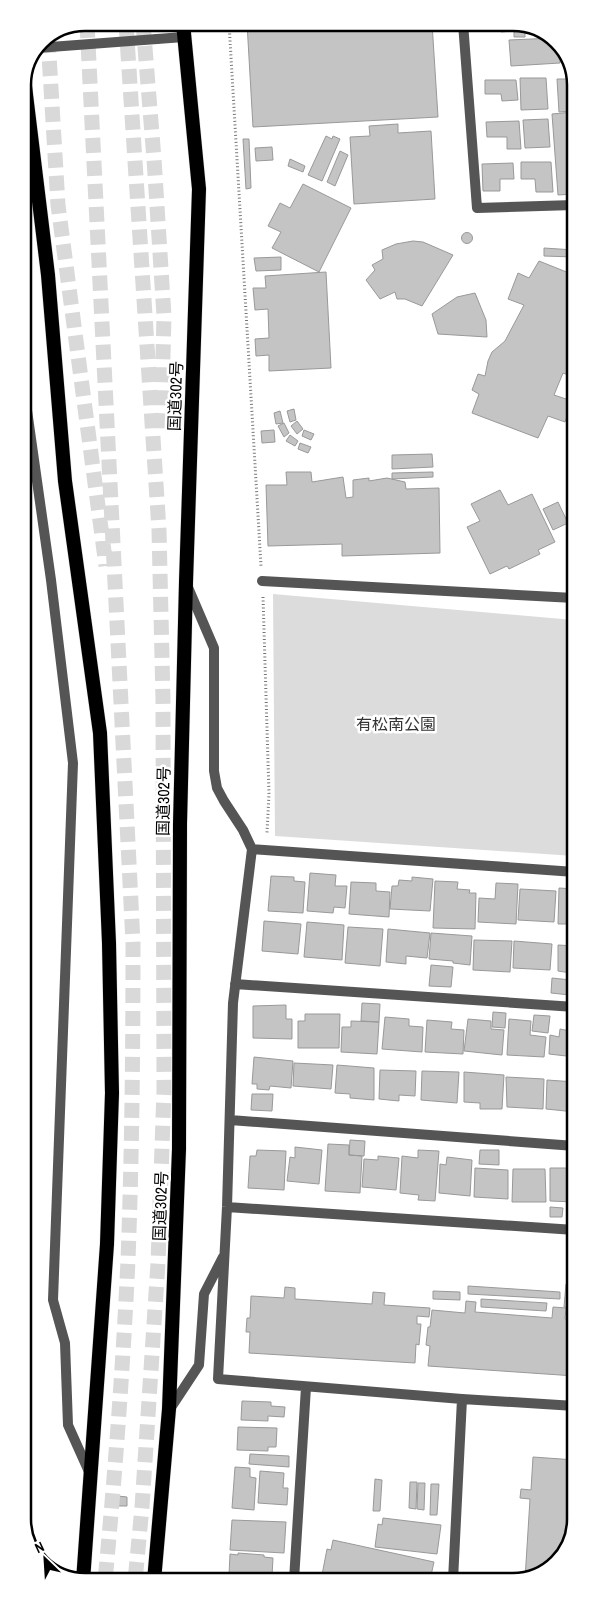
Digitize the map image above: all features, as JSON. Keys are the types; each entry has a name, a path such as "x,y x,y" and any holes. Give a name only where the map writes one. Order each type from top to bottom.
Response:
{"highway":[{"name":"国道302号","path":"155,1573 169,1409 179,1150 180,824 199,189 184,31"},
{"path":"31,135 48,275 65,481 100,733 109,943 112,1093 108,1244 84,1573"}],"street":[{"path":"463,31 477,208 567,205"},
{"path":"47,47 184,37"},
{"path":"31,439 51,580 73,763 53,1300 65,1343 68,1425 92,1477"},
{"path":"262,581 567,598"},
{"path":"186,582 214,648 214,771 217,788 244,830 252,849 233,1003 227,1208 218,1379 462,1400 567,1406"},
{"path":"252,849 567,872"},
{"path":"235,984 567,1006"},
{"path":"230,1120 567,1145"},
{"path":"227,1208 567,1229"},
{"path":"169,1409 199,1365 204,1294 225,1254"},
{"path":"294,1573 306,1387"},
{"path":"453,1573 462,1400"}],"path":[{"path":"229,31 262,581 269,794 266,850"}],"green space":[{"name":"有松南公園","path":"273,594 567,619 567,856 275,836"}],"building":[{"path":"247,31 433,31 438,117 253,127"},
{"path":"514,31 525,33 525,37 514,37"},
{"path":"540,39 556,52 560,58 560,63 511,66 509,40"},
{"path":"520,78 546,78 548,109 521,110"},
{"path":"557,79 566,79 567,111 559,112"},
{"path":"485,80 516,80 518,100 502,101 501,94 485,94"},
{"path":"567,113 567,194 558,195 552,114"},
{"path":"548,119 550,147 525,148 523,120"},
{"path":"519,121 521,149 507,149 507,137 487,137 486,122"},
{"path":"398,124 398,133 431,131 435,199 354,204 350,137 370,136 369,126"},
{"path":"326,136 332,139 333,136 340,139 322,181 308,175"},
{"path":"243,139 249,139 251,188 246,189"},
{"path":"272,147 273,160 256,161 255,148"},
{"path":"340,151 348,155 335,186 327,182"},
{"path":"290,159 305,166 303,172 288,166"},
{"path":"521,162 551,162 553,192 536,192 535,179 521,179"},
{"path":"513,163 514,179 500,179 500,191 483,191 482,164"},
{"path":"303,184 351,208 319,272 272,248 281,232 268,226 280,203 290,208"},
{"path":"465,233 469,233 472,238 471,242 465,243 462,240 462,236"},
{"path":"413,241 423,242 453,255 422,306 405,299 397,299 395,292 380,299 366,280 375,270 372,265 383,259 382,250 396,244"},
{"path":"544,248 567,250 567,257 544,256"},
{"path":"281,257 281,270 256,271 254,258"},
{"path":"539,261 567,272 567,374 563,373 554,395 567,399 567,416 565,422 548,416 538,438 472,413 479,394 472,390 478,374 485,376 492,352 505,341 524,305 508,299 518,273 529,278"},
{"path":"326,272 331,368 269,371 269,355 256,356 255,339 269,338 268,309 255,310 253,288 266,288 265,276"},
{"path":"475,293 486,320 487,337 438,334 432,314 457,297"},
{"path":"294,409 296,420 290,422 287,411"},
{"path":"280,411 283,423 276,424 274,413"},
{"path":"297,421 303,429 297,434 291,426"},
{"path":"284,423 289,433 284,437 278,426"},
{"path":"274,430 275,442 262,443 261,431"},
{"path":"304,430 314,434 311,440 302,436"},
{"path":"290,435 298,441 295,446 286,441"},
{"path":"300,443 311,447 308,453 298,449"},
{"path":"432,454 433,467 392,469 392,455"},
{"path":"286,472 311,472 312,482 343,477 346,498 353,497 353,480 369,478 369,481 387,478 405,482 406,489 439,488 440,553 342,556 342,544 268,546 266,485 287,485"},
{"path":"433,472 433,477 392,479 392,473"},
{"path":"500,490 508,505 532,494 555,542 538,550 540,554 509,569 507,566 490,574 467,527 480,521 471,504"},
{"path":"558,502 567,523 553,530 543,509"},
{"path":"310,873 336,875 335,886 347,886 345,908 334,907 333,913 307,911"},
{"path":"271,876 294,877 294,881 305,882 303,913 268,911"},
{"path":"412,877 433,879 430,911 390,909 392,886 398,886 399,880 412,881"},
{"path":"435,881 458,882 457,889 470,890 469,893 476,893 475,929 433,928"},
{"path":"351,882 376,883 376,891 390,892 389,917 349,914"},
{"path":"496,883 518,884 516,924 478,922 479,898 495,899"},
{"path":"559,888 567,888 567,924 558,924"},
{"path":"520,889 556,891 554,922 518,920"},
{"path":"264,921 301,924 298,954 262,951"},
{"path":"307,922 344,925 342,960 304,957"},
{"path":"348,927 383,929 380,966 345,963"},
{"path":"388,929 430,933 427,958 406,956 406,964 386,962"},
{"path":"431,933 472,936 470,965 429,959"},
{"path":"474,940 512,941 510,972 473,970"},
{"path":"514,941 552,944 550,970 513,968"},
{"path":"558,945 567,946 567,972 558,971"},
{"path":"431,965 453,967 451,987 429,986"},
{"path":"552,978 567,980 567,995 551,993"},
{"path":"362,1003 380,1004 379,1022 361,1021"},
{"path":"286,1005 286,1019 292,1019 292,1039 253,1038 253,1006"},
{"path":"493,1012 506,1013 505,1028 492,1027"},
{"path":"305,1014 340,1014 339,1048 298,1048 298,1021 305,1021"},
{"path":"534,1015 550,1016 548,1033 532,1031"},
{"path":"385,1017 409,1019 409,1026 423,1027 422,1052 382,1049"},
{"path":"468,1019 491,1021 491,1029 504,1030 502,1055 464,1051"},
{"path":"509,1019 531,1021 530,1035 546,1037 544,1057 507,1055"},
{"path":"427,1020 452,1022 451,1029 464,1030 463,1054 425,1052"},
{"path":"351,1021 379,1022 377,1054 341,1052 342,1027 351,1027"},
{"path":"560,1029 567,1030 567,1056 549,1054 550,1035 559,1037"},
{"path":"254,1057 293,1061 291,1088 270,1086 269,1090 257,1089 257,1084 252,1084"},
{"path":"294,1063 333,1065 331,1089 293,1086"},
{"path":"337,1065 374,1068 374,1100 350,1098 350,1094 335,1093"},
{"path":"380,1070 416,1071 415,1096 399,1095 399,1101 379,1099"},
{"path":"422,1071 459,1072 457,1103 421,1100"},
{"path":"464,1072 504,1075 502,1109 480,1109 480,1103 464,1102"},
{"path":"506,1077 544,1079 543,1109 507,1107"},
{"path":"547,1080 567,1081 567,1111 546,1109"},
{"path":"252,1094 273,1094 272,1111 251,1110"},
{"path":"350,1140 365,1141 364,1156 349,1155"},
{"path":"328,1144 349,1145 349,1155 362,1156 360,1193 325,1191"},
{"path":"295,1147 322,1150 319,1184 287,1181 290,1157 295,1158"},
{"path":"257,1150 286,1151 284,1190 248,1188 250,1156 256,1156"},
{"path":"418,1150 439,1151 435,1201 418,1200 419,1195 400,1193 402,1156 418,1158"},
{"path":"480,1150 499,1150 499,1165 479,1164"},
{"path":"378,1156 399,1158 396,1190 362,1187 364,1159 378,1160"},
{"path":"447,1157 472,1160 470,1196 439,1193 440,1164 446,1165"},
{"path":"475,1168 508,1170 508,1199 474,1197"},
{"path":"550,1168 567,1168 567,1202 550,1201"},
{"path":"513,1169 545,1169 546,1202 512,1202"},
{"path":"550,1207 563,1208 562,1217 550,1217"},
{"path":"566,1284 567,1284 567,1307 564,1307"},
{"path":"468,1286 560,1292 560,1299 468,1294"},
{"path":"285,1287 295,1288 295,1299 372,1304 373,1292 385,1293 384,1305 430,1308 429,1317 417,1316 417,1324 421,1324 419,1345 416,1344 415,1363 249,1353 250,1332 246,1332 247,1318 250,1318 251,1296 284,1298"},
{"path":"433,1291 460,1292 460,1300 433,1299"},
{"path":"481,1299 547,1303 546,1311 481,1307"},
{"path":"466,1301 476,1302 475,1312 552,1318 553,1307 566,1308 567,1375 428,1366 430,1346 426,1345 432,1310 465,1313"},
{"path":"242,1401 271,1402 271,1406 285,1407 284,1417 268,1416 268,1421 241,1420"},
{"path":"238,1427 277,1428 276,1447 268,1447 268,1451 237,1450"},
{"path":"250,1454 289,1456 289,1467 249,1464"},
{"path":"533,1457 567,1459 567,1519 564,1536 560,1546 549,1559 534,1569 525,1571 530,1499 520,1498 521,1489 531,1490"},
{"path":"235,1467 250,1468 250,1477 256,1478 254,1510 232,1508"},
{"path":"260,1471 284,1473 283,1488 288,1488 287,1505 258,1503"},
{"path":"375,1479 382,1480 380,1511 373,1511"},
{"path":"410,1482 417,1482 416,1509 409,1508"},
{"path":"418,1483 425,1483 424,1510 417,1509"},
{"path":"431,1484 439,1484 437,1515 430,1515"},
{"path":"118,1496 127,1497 127,1506 118,1506"},
{"path":"383,1518 441,1525 437,1554 375,1547 378,1524 382,1525"},
{"path":"232,1520 286,1522 284,1553 230,1550"},
{"path":"333,1540 434,1562 432,1573 322,1573 327,1549 331,1550"},
{"path":"238,1553 264,1555 264,1557 273,1558 272,1573 229,1573 230,1554 238,1555"}],"tunnel":[{"path":"87,31 133,943 132,1102 128,1260 124,1340 106,1573"},
{"path":"127,31 159,530 163,700 164,1090 158,1263 142,1507 136,1573"},
{"path":"144,31 164,316 161,433"},
{"path":"48,46 58,205 106,566"}]}
